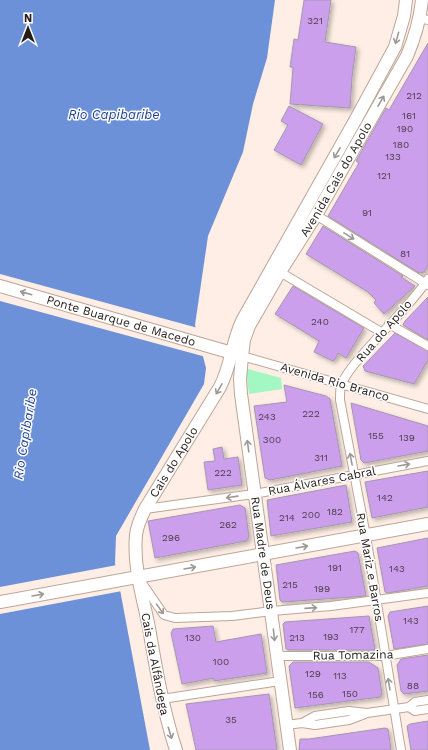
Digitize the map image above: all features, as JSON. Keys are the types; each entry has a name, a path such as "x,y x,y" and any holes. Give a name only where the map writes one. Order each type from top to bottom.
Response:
{"main road":[{"name":"Avenida Cais do Apolo","path":"237,354 236,336 242,321 395,47 404,16 406,0"},
{"name":"Avenida Cais do Apolo","path":"237,354 249,326 280,272 316,215 408,56 416,34 424,19 422,0"},
{"name":"Ponte Buarque de Macedo","path":"0,286 211,348 237,354"},
{"name":"Rua Madre de Deus","path":"237,354 254,494 272,611 290,750"},
{"name":"Cais do Apolo","path":"138,577 136,535 145,509 220,387 237,354"},
{"path":"0,602 428,524"},
{"name":"Cais da Alfândega","path":"138,577 162,699 176,750"}],"street":[{"path":"316,215 427,282"},
{"path":"280,272 381,332"},
{"name":"Rua do Apolo","path":"342,384 353,366 381,332 427,282"},
{"path":"389,324 428,346"},
{"name":"Avenida Rio Branco","path":"237,354 428,409"},
{"name":"Rua Mariz e Barros","path":"342,384 340,400 366,536 393,709 401,750"},
{"name":"Rua Álvares Cabral","path":"145,509 254,494 353,474 428,461"},
{"path":"138,577 164,614 169,617 176,618 232,616 376,601 428,593"},
{"name":"Rua Tomazina","path":"277,656 385,656 428,650"},
{"path":"162,699 280,681"},
{"path":"286,725 302,723 315,725 349,720 367,713 409,707 415,702 428,700"},
{"path":"409,707 415,711 428,709"}],"green space":[{"path":"248,369 281,378 282,389 249,394 246,371"}],"water":[{"name":"Rio Capibaribe","path":"0,0 275,0 267,58 253,104 243,152 208,236 195,325 206,368 204,384 116,536 115,563 150,750 0,750"}],"pier":[{"path":"0,274 198,328 206,357 0,301"},
{"path":"117,565 122,591 0,614 0,587"}],"building":[{"path":"304,0 331,0 325,42 356,47 350,108 290,104 293,67 290,67 294,39 298,40"},
{"path":"428,43 428,265 424,272 419,273 328,216 359,163 356,161 386,108 389,110"},
{"path":"289,106 323,124 301,165 274,150 288,125 281,121"},
{"path":"323,226 403,276 401,277 415,286 384,314 374,303 376,300 368,292 306,254"},
{"path":"293,286 364,328 346,358 338,353 333,361 314,352 319,341 275,314"},
{"path":"428,297 428,340 403,325"},
{"path":"395,333 428,351 428,360 414,384 365,371 363,366"},
{"path":"284,385 326,396 330,399 342,466 270,480 265,478 254,406 287,402"},
{"path":"351,403 428,426 428,451 364,463 361,460"},
{"path":"222,447 224,459 238,457 242,485 208,490 204,462 215,461 213,449"},
{"path":"428,471 428,507 372,518 365,482"},
{"path":"346,485 352,522 271,536 267,500"},
{"path":"240,505 245,508 249,537 246,541 155,558 148,521"},
{"path":"428,538 428,586 388,593 385,592 377,548"},
{"path":"355,551 358,553 366,596 282,602 280,600 276,565"},
{"path":"428,606 428,644 394,649 388,616 390,612"},
{"path":"369,616 375,650 286,649 283,624 285,622"},
{"path":"213,626 216,642 261,634 267,673 214,681 214,678 182,684 171,633 173,629"},
{"path":"428,655 428,691 404,694 401,691 397,665 401,659"},
{"path":"293,662 369,662 378,668 382,694 380,697 295,708 289,666"},
{"path":"269,694 277,750 196,750 186,704"},
{"path":"428,721 428,750 411,750 407,726 410,724"},
{"path":"385,728 388,729 391,750 299,750 300,739"}]}
